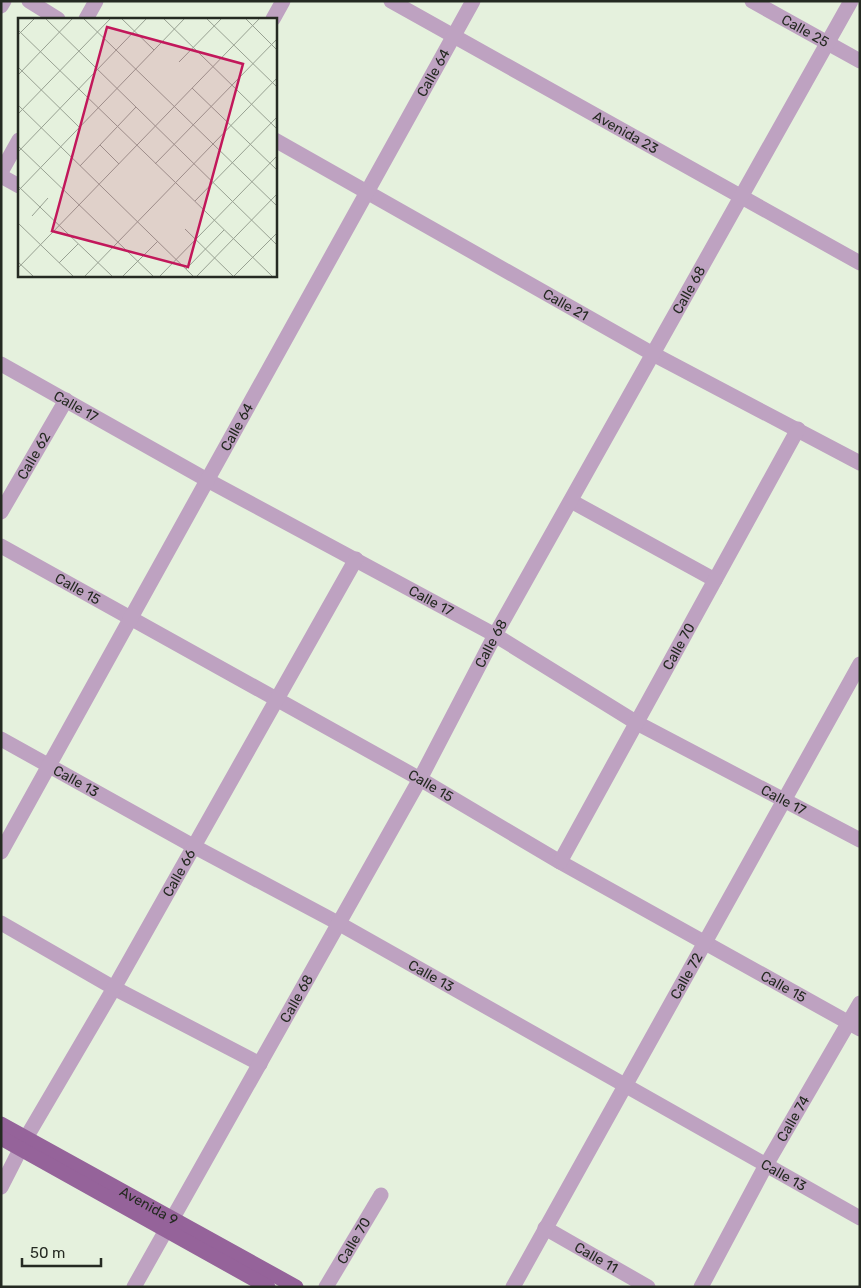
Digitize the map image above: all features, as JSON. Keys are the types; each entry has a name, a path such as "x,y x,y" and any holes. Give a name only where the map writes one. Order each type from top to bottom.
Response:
{"main road":[{"name":"Avenida 9","path":"1,1124 24,1144 170,1223 296,1287"},
{"name":"Avenida 9","path":"1,1138 24,1144"},
{"name":"Avenida 9","path":"170,1223 268,1287"}],"street":[{"path":"1,6 4,1"},
{"path":"29,1 56,18"},
{"path":"87,18 96,1"},
{"path":"274,18 283,1"},
{"name":"Avenida 23","path":"391,1 860,263"},
{"name":"Calle 64","path":"1,852 369,193 473,1"},
{"name":"Calle 25","path":"752,1 860,61"},
{"name":"Calle 68","path":"134,1287 420,779 496,635 826,42 851,1"},
{"name":"Calle 21","path":"276,141 653,354 860,462"},
{"path":"1,172 18,142"},
{"path":"1,176 18,185"},
{"name":"Calle 17","path":"1,364 209,481 496,635 637,723 784,798 860,840"},
{"name":"Calle 62","path":"1,512 66,400"},
{"name":"Calle 70","path":"560,862 798,429"},
{"path":"571,500 715,580"},
{"name":"Calle 15","path":"1,546 133,618 276,701 420,779 560,862 854,1026"},
{"name":"Calle 66","path":"1,1187 195,847 356,559"},
{"name":"Calle 72","path":"513,1287 860,664"},
{"name":"Calle 13","path":"1,739 195,847 338,923 860,1218"},
{"path":"1,923 114,988 260,1064"},
{"name":"Calle 74","path":"701,1287 766,1165 854,1026 860,1004"},
{"name":"Calle 70","path":"326,1287 381,1195"},
{"name":"Calle 11","path":"545,1228 648,1287"}]}
